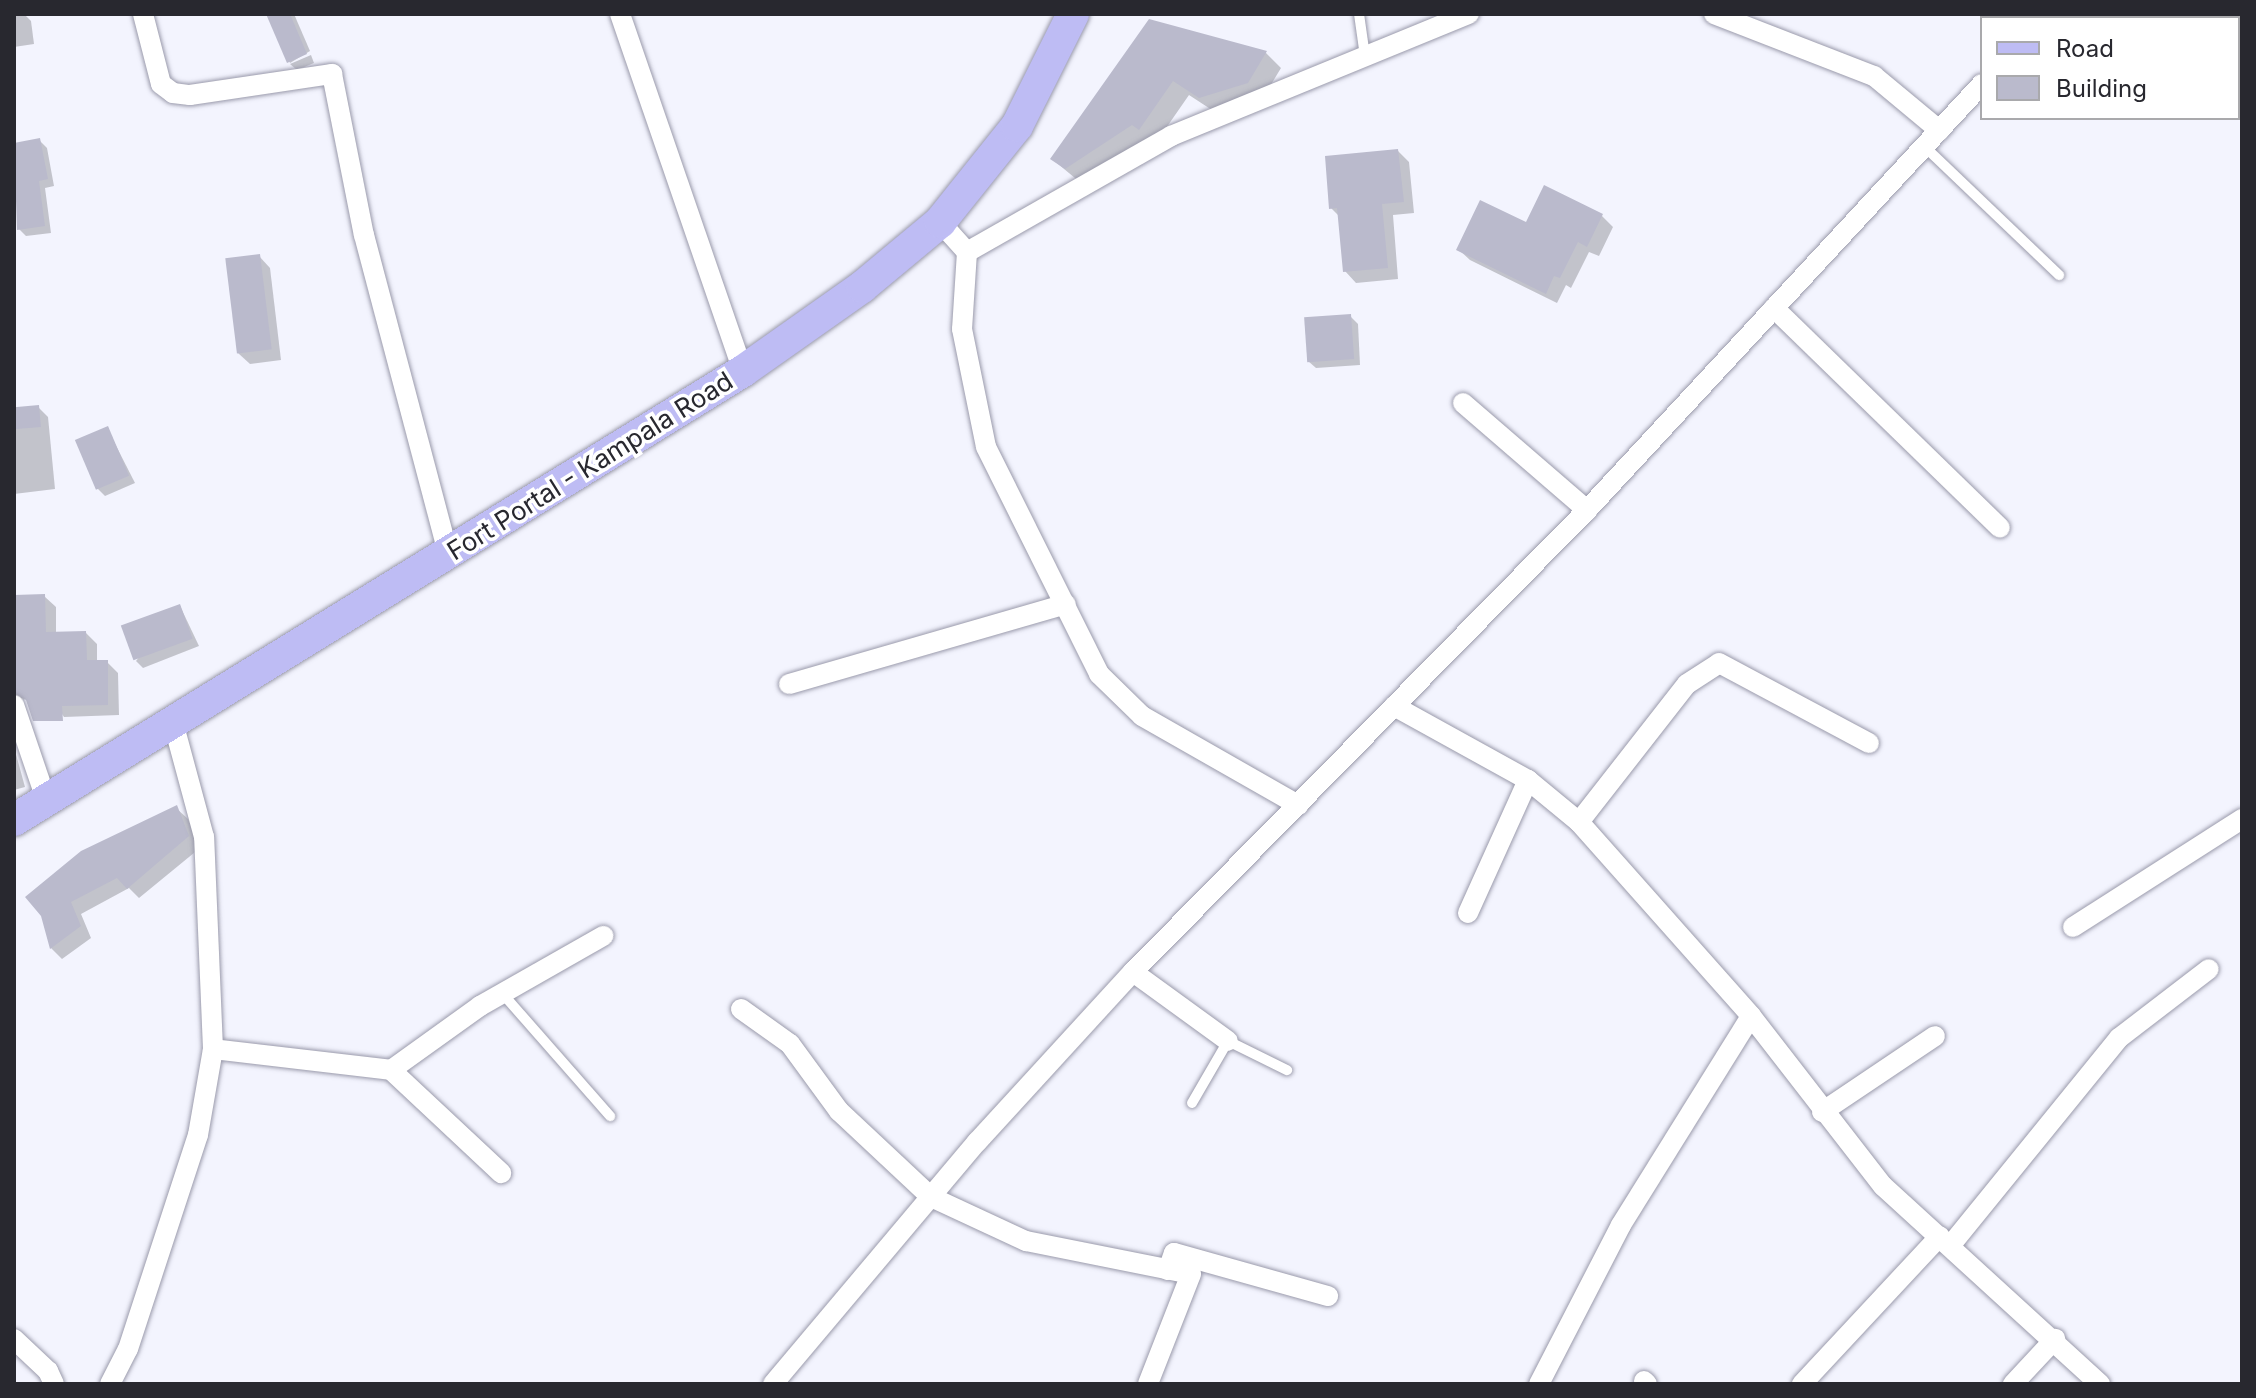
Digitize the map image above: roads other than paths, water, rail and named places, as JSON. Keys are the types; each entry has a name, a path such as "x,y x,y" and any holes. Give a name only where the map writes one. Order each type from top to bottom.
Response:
{"main road":[{"name":"Fort Portal - Kampala Road","path":"14,820 743,371 862,287 940,222 1017,126 1073,14"}],"street":[{"path":"143,14 161,84 173,93 190,95 332,74 364,235 448,554"},
{"path":"620,14 743,371"},
{"path":"967,252 1171,136 1469,14"},
{"path":"1714,14 1874,76 1939,130"},
{"path":"773,1384 931,1197 1133,972 1587,510 1980,86"},
{"path":"940,222 967,252 962,329 986,447 1099,674 1142,716 1298,805"},
{"path":"1774,308 2000,528"},
{"path":"1463,403 1587,510"},
{"path":"789,684 1066,604"},
{"path":"1579,822 1687,684 1719,663 1869,743"},
{"path":"14,705 46,799"},
{"path":"1394,706 1528,780 1579,822 1751,1016 1822,1112 1883,1186 2055,1339 2100,1384"},
{"path":"110,1384 128,1349 198,1135 213,1049 204,837 173,722"},
{"path":"1468,913 1528,780"},
{"path":"2073,927 2242,819"},
{"path":"391,1070 502,993 603,936"},
{"path":"1802,1384 1945,1241 2119,1038 2209,969"},
{"path":"1133,972 1228,1041"},
{"path":"741,1009 790,1044 839,1111 931,1197 1026,1241 1191,1274 1148,1384"},
{"path":"1539,1384 1621,1225 1751,1016"},
{"path":"1822,1112 1935,1036"},
{"path":"213,1049 391,1070 501,1173"},
{"path":"1168,1270 1174,1253 1328,1296"},
{"path":"14,1339 48,1371 54,1384"},
{"path":"2013,1384 2055,1339"}],"lane":[{"path":"1359,14 1365,56"},
{"path":"1924,146 2059,275"},
{"path":"502,993 610,1116"},
{"path":"1192,1103 1228,1041 1287,1070"}]}
